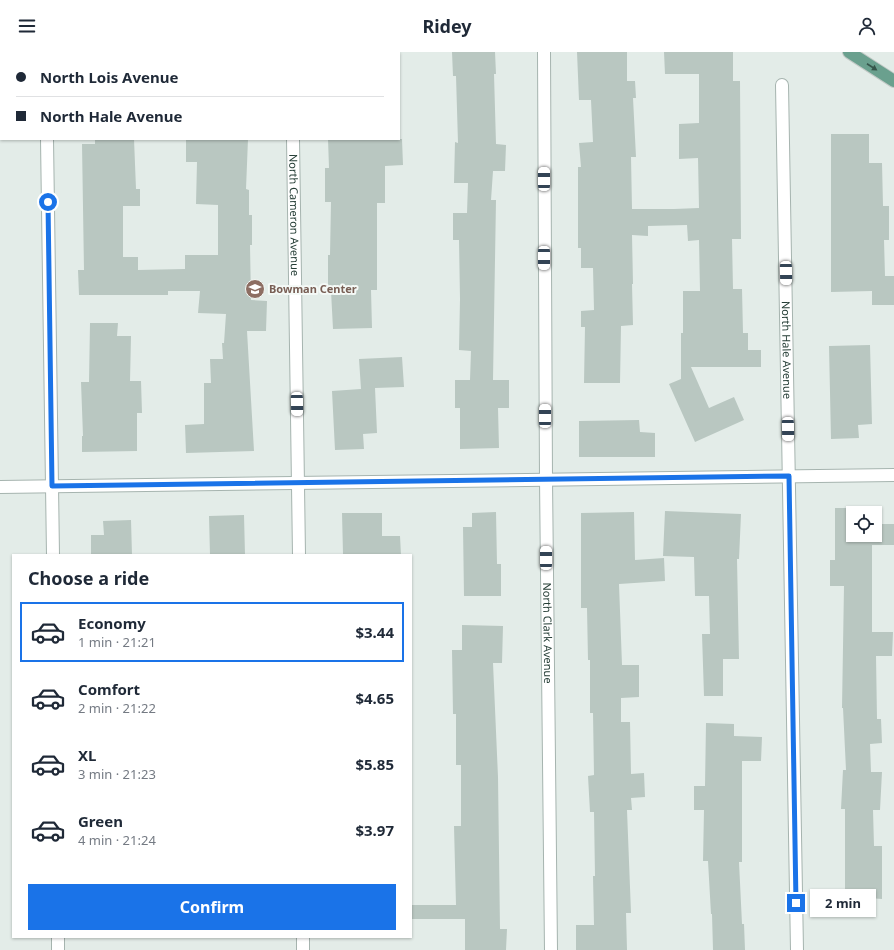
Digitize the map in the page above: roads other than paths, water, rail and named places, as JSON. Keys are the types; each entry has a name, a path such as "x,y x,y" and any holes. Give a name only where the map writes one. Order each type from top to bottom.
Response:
{"main road":[{"path":"849,52 894,81"}],"street":[{"name":"North Clark Avenue","path":"544,52 546,479 551,950"},
{"name":"North Hale Avenue","path":"782,85 797,950"},
{"path":"47,140 53,554"},
{"name":"North Cameron Avenue","path":"293,140 299,554"},
{"path":"0,487 894,475"},
{"path":"58,938 58,950"},
{"path":"303,938 303,950"}],"place":[{"name":"Bowman Center","path":"255,289"}]}
